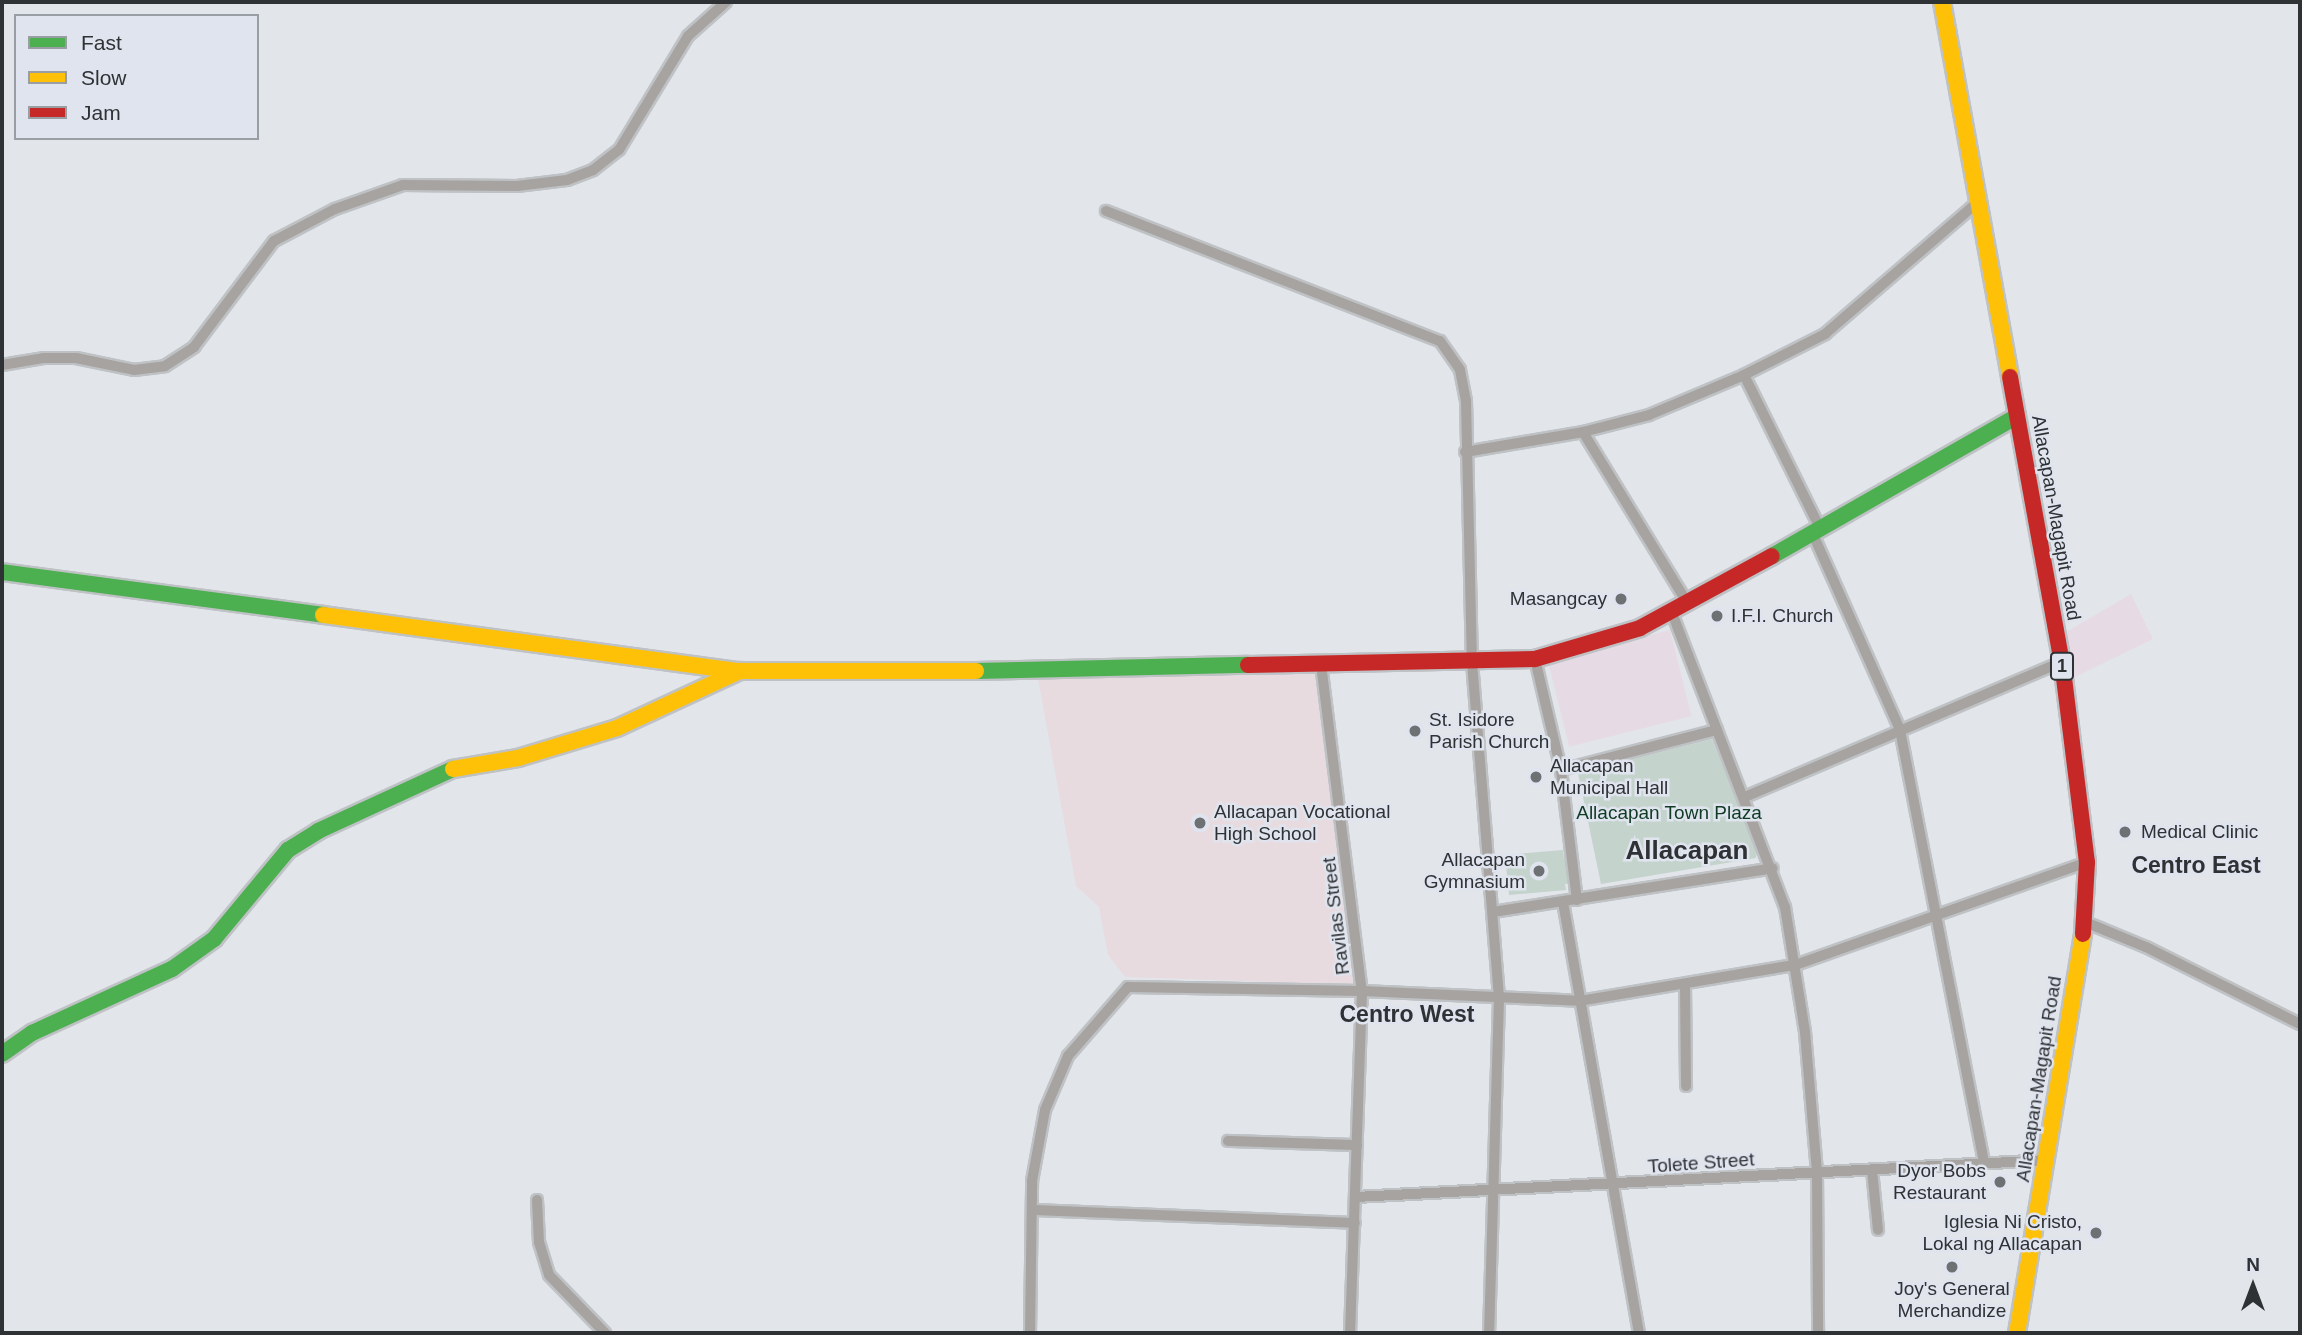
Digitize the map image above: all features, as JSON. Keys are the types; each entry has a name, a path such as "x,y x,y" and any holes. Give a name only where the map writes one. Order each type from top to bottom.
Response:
{"main road":[{"name":"Allacapan-Magapit Road","path":"1942,2 2062,662 2087,862 2085,922 2048,1160 2017,1333"},
{"path":"2,572 740,671 1535,659 1640,628 1672,613 2017,417"},
{"path":"2,1055 32,1033 193,954 214,939 288,850 318,831 459,766 518,758 617,728 740,671"}],"street":[{"path":"2,365 65,358 134,370 165,366 194,347 274,241 335,209 403,184 517,186 567,180 593,170 619,150 688,37 726,2"},
{"path":"1465,452 1583,432 1675,406 1744,375 1825,334 1977,204"},
{"path":"1106,211 1440,341 1465,385 1472,662 1499,999 1497,1188 1489,1333"},
{"path":"1744,375 1816,530 1900,730 1984,1163"},
{"path":"1583,432 1688,604"},
{"path":"1672,613 1786,906 1795,965 1817,1173 1818,1333"},
{"path":"1535,659 1561,770 1577,900"},
{"path":"1745,797 2062,662"},
{"name":"Ravilas Street","path":"1321,664 1362,990 1350,1333"},
{"path":"1561,770 1717,730"},
{"path":"1030,1333 1032,1181 1051,1088 1068,1056 1128,987 1362,990 1579,1001 1685,986 1795,965 2087,862"},
{"path":"1493,912 1773,868"},
{"path":"1563,902 1639,1333"},
{"path":"2085,922 2146,947 2300,1024"},
{"path":"1685,986 1686,1086"},
{"path":"1228,1141 1357,1145"},
{"name":"Tolete Street","path":"1356,1197 1497,1188 1613,1186 2048,1160"},
{"path":"1872,1170 1878,1230"},
{"path":"537,1200 539,1242 549,1275 605,1333"},
{"path":"1033,1210 1355,1223"}],"shaded area":[{"path":"2131,594 2153,639 2073,678 2061,635"},
{"path":"1670,630 1692,716 1569,747 1548,660"},
{"name":"Allacapan Vocational High School","path":"1314,670 1356,985 1125,977 1108,955 1099,907 1076,886 1038,679"}],"green space":[{"name":"Allacapan Town Plaza","path":"1712,739 1757,850 1756,858 1601,884 1578,773"},
{"name":"Allacapan Gymnasium","path":"1563,850 1564,859 1570,858 1573,883 1565,884 1566,890 1509,895 1505,855"}],"traffic: fast":[{"path":"1772,556 2016,417"},
{"path":"2,572 323,615"},
{"path":"976,671 1248,665"},
{"path":"2,1054 32,1033 172,969 214,939 288,850 318,831 453,769"}],"traffic: slow":[{"path":"1942,2 2010,377"},
{"path":"323,615 738,671"},
{"path":"453,769 518,758 617,728 740,671 976,671"},
{"path":"2017,1333 2083,934"}],"traffic: jam":[{"path":"2010,377 2062,662 2087,862 2083,934"},
{"path":"1248,665 1535,659 1640,628 1772,556"}],"place":[{"name":"Masangcay","path":"1621,599"},
{"name":"I.F.I. Church","path":"1717,616"},
{"name":"St. Isidore Parish Church","path":"1415,731"},
{"name":"Allacapan Municipal Hall","path":"1536,777"},
{"name":"Allacapan Vocational High School","path":"1200,823"},
{"name":"Medical Clinic","path":"2125,832"},
{"name":"Allacapan Gymnasium","path":"1539,871"},
{"name":"Dyor Bobs Restaurant","path":"2000,1182"},
{"name":"Iglesia Ni Cristo, Lokal ng Allacapan","path":"2096,1233"},
{"name":"Joy's General Merchandize","path":"1952,1267"}],"district":[{"name":"Allacapan","path":"1687,851"},
{"name":"Centro East","path":"2196,865"},
{"name":"Centro West","path":"1407,1014"}]}
